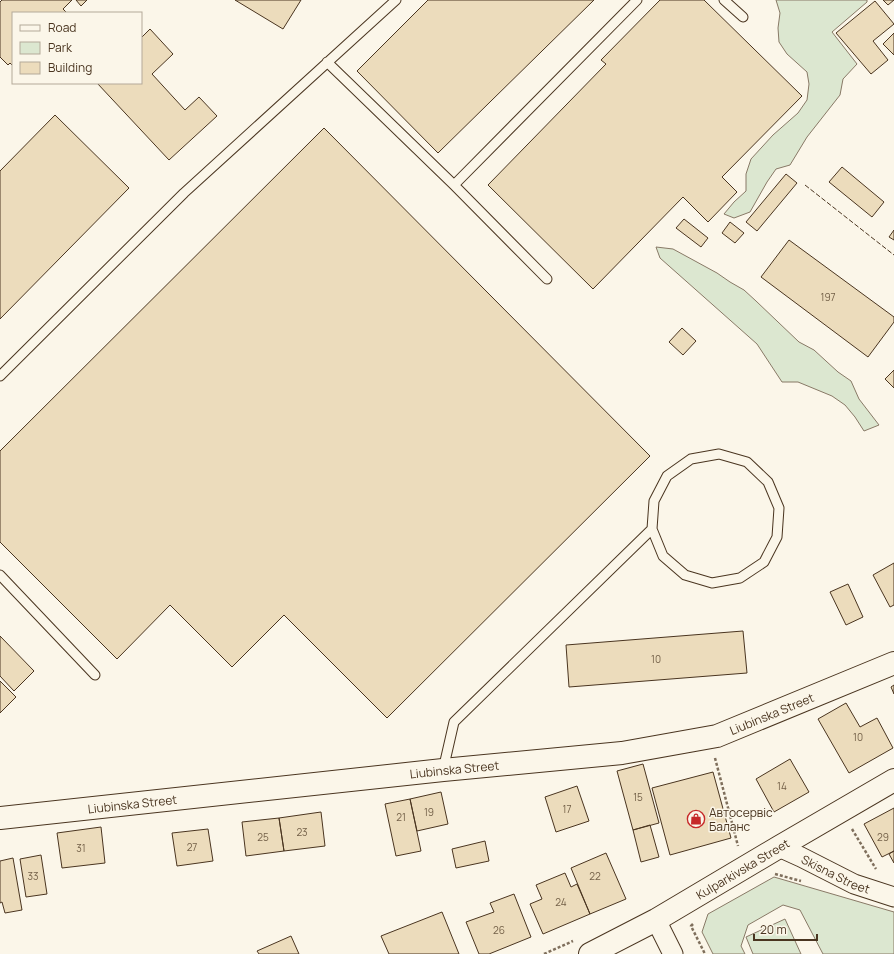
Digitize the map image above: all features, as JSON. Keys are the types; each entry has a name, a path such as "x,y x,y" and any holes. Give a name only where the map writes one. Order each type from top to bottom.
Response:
{"main road":[{"name":"Liubinska Street","path":"0,818 443,770 622,753 717,736 894,663"},
{"name":"Kulparkivska Street","path":"584,946 656,920 894,780"}],"street":[{"name":"Skisna Street","path":"779,847 854,884 894,897"},
{"path":"656,920 673,954"}],"lane":[{"path":"0,376 184,193 396,0"},
{"path":"454,185 637,0"},
{"path":"724,0 743,17"},
{"path":"327,62 454,185 547,279"},
{"path":"443,770 454,722 652,530 654,501 667,476 691,459 719,454 747,462 768,482 779,508 777,537 764,562 740,578 712,583 684,575 663,556 652,530"},
{"path":"0,575 95,675"}],"path":[{"path":"715,756 738,847"},
{"path":"849,824 877,872"},
{"path":"773,874 803,882"},
{"path":"696,921 692,926 705,954"},
{"path":"544,954 584,946"}],"green space":[{"path":"776,0 867,0 867,2 832,32 857,64 843,79 840,95 807,137 790,165 776,169 750,212 734,218 724,214 746,191 746,174 751,159 773,135 798,113 807,100 809,84 807,72 787,54 779,42 778,28 780,13"},
{"path":"656,247 673,249 717,273 744,290 799,342 814,350 838,372 851,381 859,399 879,425 864,431 845,405 832,396 798,382 782,382 757,344 660,258"},
{"path":"774,877 894,912 894,954 823,954 800,910 783,905 748,925 741,946 745,954 713,954 702,932 708,914"},
{"path":"785,919 801,954 753,954 746,937"}],"building":[{"path":"2,0 72,0 63,9 66,12 12,12 12,65 10,63 8,65 0,57 0,2"},
{"path":"76,0 87,0 81,6"},
{"path":"235,0 301,0 283,29"},
{"path":"428,0 594,0 438,153 357,71"},
{"path":"660,0 704,0 802,96 722,177 737,192 708,222 683,197 593,289 488,185 606,64 601,60"},
{"path":"883,0 894,0 888,5"},
{"path":"875,1 894,24 873,41 888,60 871,74 836,33"},
{"path":"150,29 173,54 152,74 185,110 199,97 217,116 169,160 98,84 142,84 142,37"},
{"path":"894,33 894,55 883,44"},
{"path":"55,115 129,188 0,319 0,171"},
{"path":"324,128 650,456 387,718 284,615 232,667 170,605 117,659 0,542 0,451"},
{"path":"842,167 884,202 872,217 829,182"},
{"path":"786,174 797,183 757,231 746,222"},
{"path":"684,219 708,238 701,247 676,228"},
{"path":"730,222 744,233 735,243 722,233"},
{"path":"894,230 894,240 889,237"},
{"path":"789,240 894,317 894,322 868,357 761,277"},
{"path":"682,328 696,341 683,355 669,342"},
{"path":"894,370 894,388 885,379"},
{"path":"894,563 894,605 890,607 873,575"},
{"path":"848,584 863,617 846,625 830,592"},
{"path":"743,631 747,673 569,687 566,645"},
{"path":"0,636 34,671 14,691 0,676"},
{"path":"0,681 16,697 0,713"},
{"path":"894,685 894,694 891,687"},
{"path":"846,703 860,727 877,718 893,748 849,773 818,719"},
{"path":"790,759 809,792 774,812 756,779"},
{"path":"643,764 659,823 633,830 617,771"},
{"path":"713,772 731,838 670,855 652,788"},
{"path":"577,786 589,821 556,832 545,797"},
{"path":"441,792 448,824 417,831 410,799"},
{"path":"410,799 421,851 396,856 385,804"},
{"path":"894,808 894,851 882,857 864,824"},
{"path":"321,812 325,846 284,851 279,818"},
{"path":"279,818 284,851 246,856 242,822"},
{"path":"650,825 659,857 641,862 633,830"},
{"path":"101,827 105,863 62,868 57,833"},
{"path":"208,829 213,861 177,866 172,833"},
{"path":"485,841 489,861 456,868 452,849"},
{"path":"894,851 894,863 889,854"},
{"path":"606,853 626,899 590,914 571,868"},
{"path":"41,855 47,894 26,897 20,859"},
{"path":"13,858 22,910 5,913 2,902 0,903 0,861"},
{"path":"565,873 571,887 577,884 590,914 543,934 530,904 542,899 536,885"},
{"path":"514,894 531,937 489,954 479,954 466,922 494,912 490,903"},
{"path":"442,912 459,954 389,954 381,936"},
{"path":"291,936 299,954 259,954 257,951"}],"fence":[{"path":"805,185 894,255"}],"place":[{"name":"Автосервіс Баланс","path":"696,819"}]}
